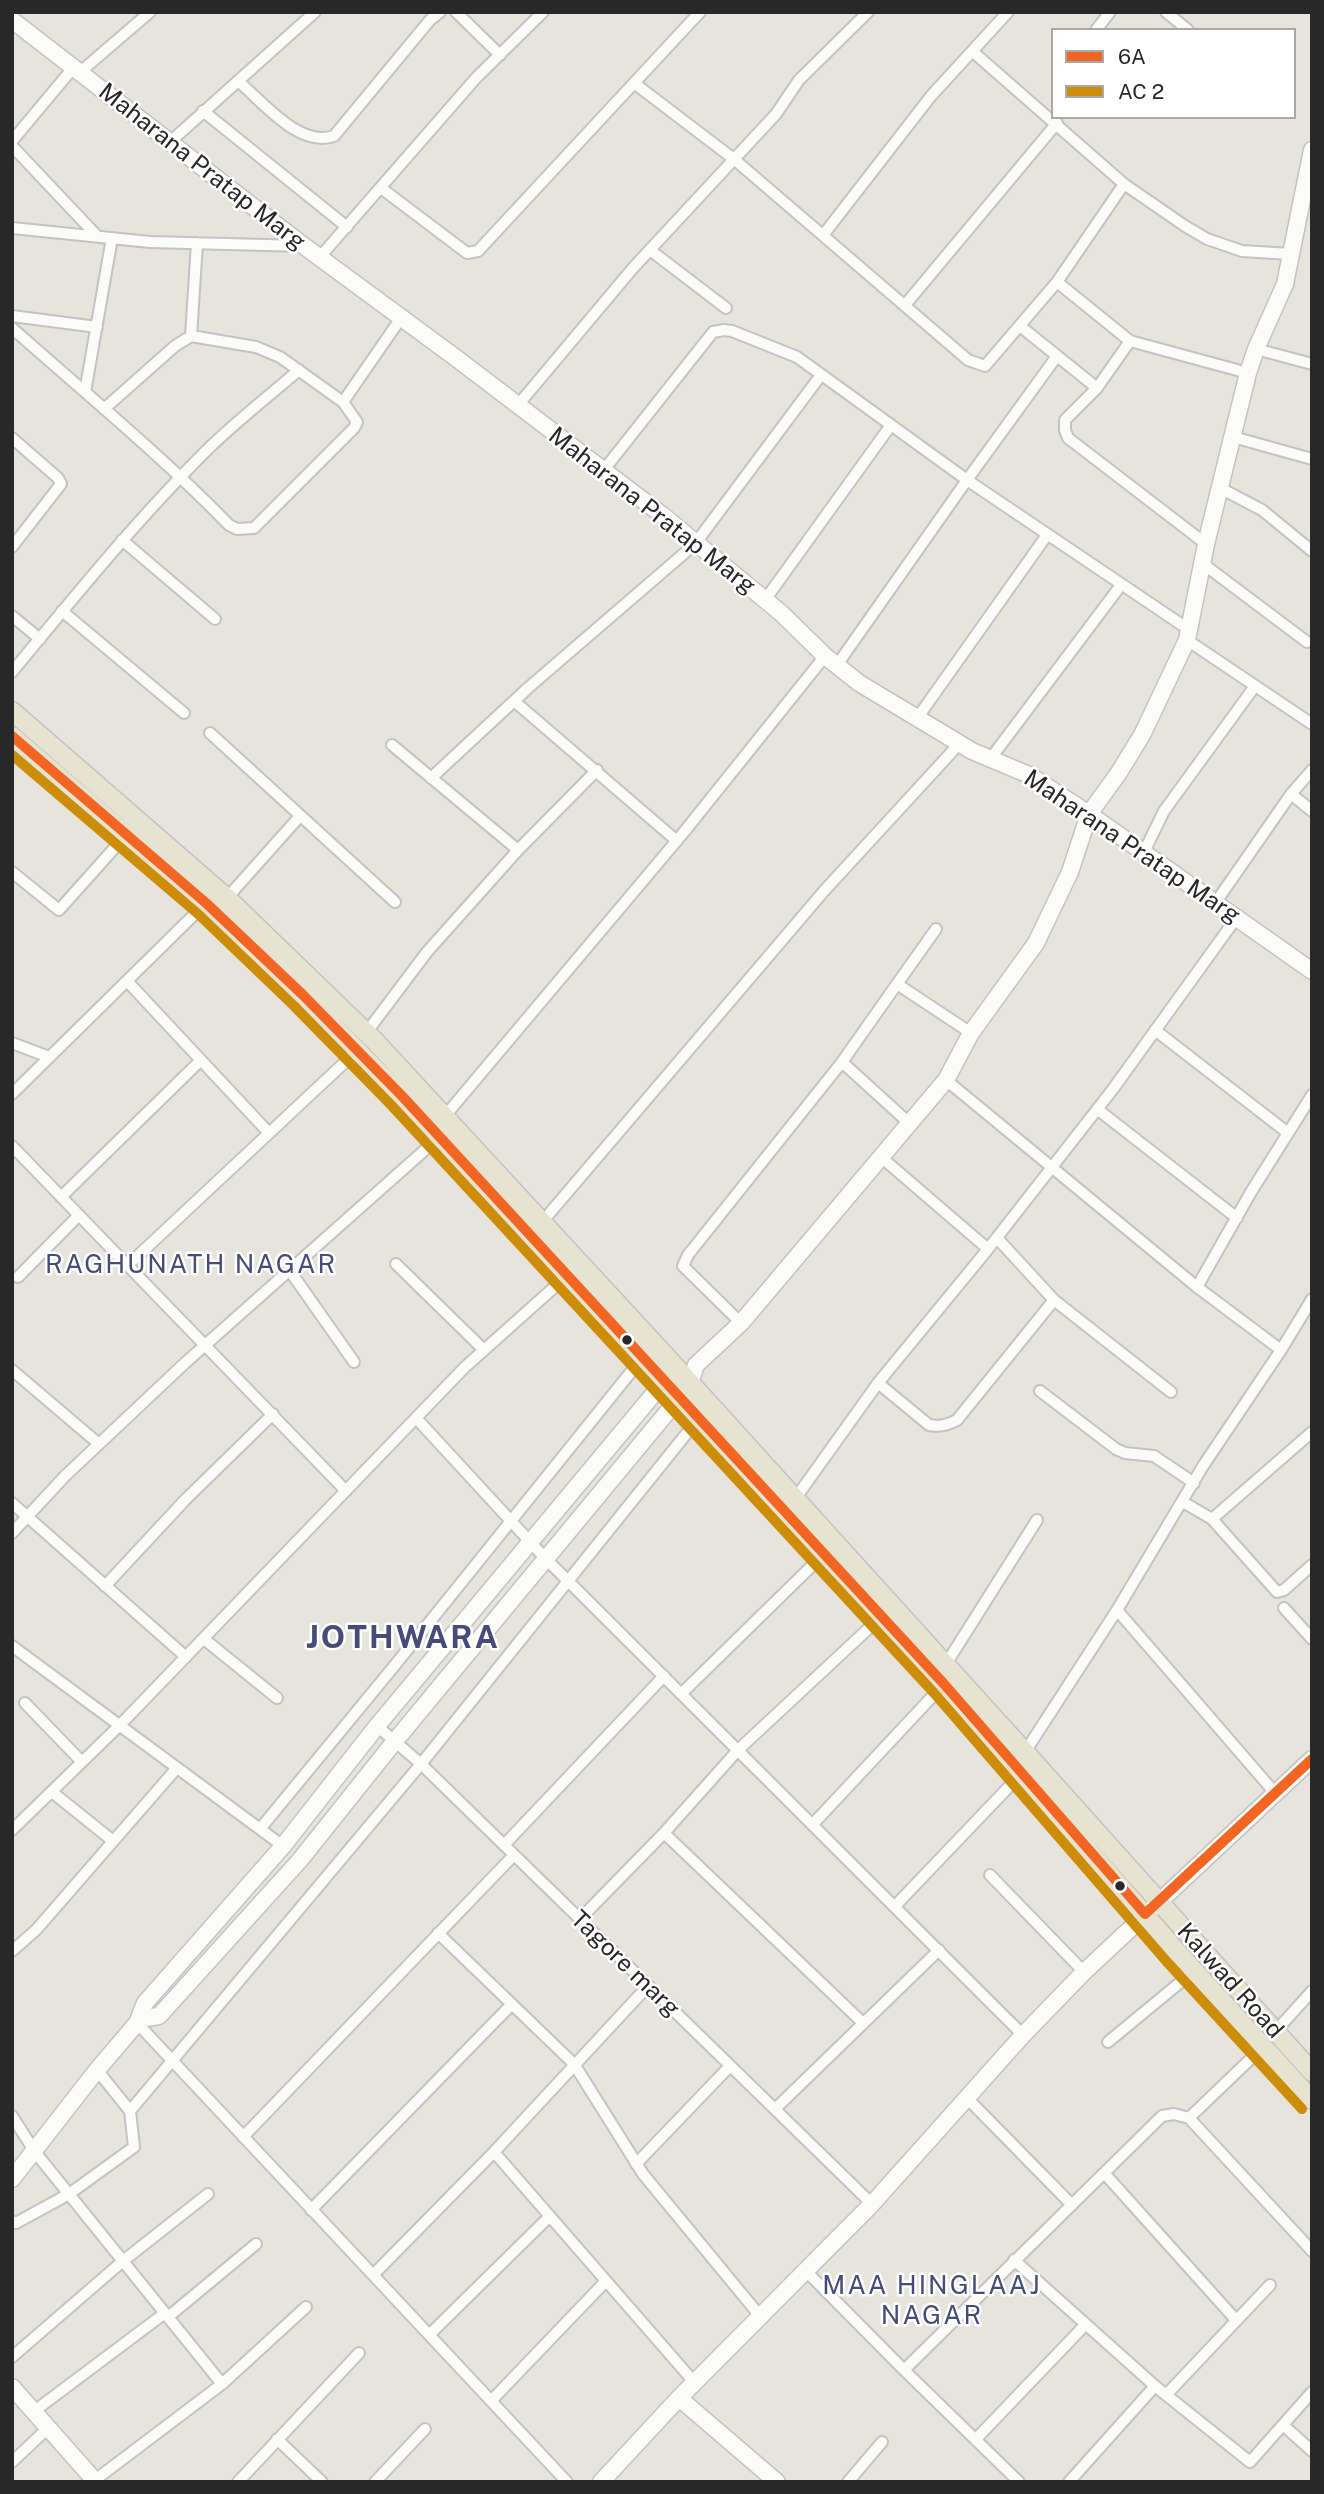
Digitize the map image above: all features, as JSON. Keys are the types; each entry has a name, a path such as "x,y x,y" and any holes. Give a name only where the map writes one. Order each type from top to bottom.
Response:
{"main road":[{"name":"Kalwad Road","path":"12,712 227,898 366,1033 446,1125 568,1275 643,1357 671,1373"},
{"name":"Kalwad Road","path":"12,736 206,902 358,1050 446,1125 543,1221 685,1390 795,1499 1312,2073"},
{"name":"Kalwad Road","path":"685,1390 699,1418 944,1684 1194,1971 1312,2100"}],"street":[{"path":"97,236 12,144 76,71 150,12"},
{"path":"170,142 315,12"},
{"path":"238,81 286,123 304,134 321,140 334,136 430,20 440,12"},
{"path":"456,12 500,55"},
{"path":"319,258 475,78 543,12"},
{"path":"381,188 467,253 478,251 700,12"},
{"path":"518,405 650,250 776,114 799,80 868,12"},
{"path":"824,234 931,96 1008,12"},
{"path":"1098,28 1110,12"},
{"path":"1166,12 1186,28"},
{"name":"Maharana Pratap Marg","path":"12,20 319,258 661,514 765,600 859,683 972,751 1029,775 1144,852 1312,971"},
{"path":"972,51 1051,118"},
{"path":"634,83 735,160 968,360 985,366 1057,282 1124,184"},
{"path":"203,111 346,227"},
{"path":"1052,119 1124,184 1207,239 1242,251 1291,254"},
{"path":"905,305 1057,123"},
{"path":"139,2021 159,2015 300,1860 685,1390 696,1365 741,1322 946,1080 971,1033 1036,943 1070,872 1089,814 1142,735 1187,635 1206,544 1248,373 1285,284 1308,185 1312,150"},
{"path":"12,228 112,238 304,246"},
{"path":"85,392 112,238"},
{"path":"191,336 197,243"},
{"path":"650,250 726,308"},
{"path":"1057,282 1130,341 1248,373"},
{"path":"12,316 97,327"},
{"path":"343,402 401,318"},
{"path":"1020,326 1097,388"},
{"path":"12,328 104,410 182,477 229,525 237,529 254,528 357,422 343,402 280,357 256,348 191,336 175,346 104,410"},
{"path":"603,471 713,332 733,331 797,358 967,480 1121,585 1312,724"},
{"path":"1130,341 1097,388 1065,420 1065,430 1068,438 1206,544"},
{"path":"1256,349 1312,364"},
{"path":"12,1533 99,1444 446,1125 677,841 831,661 1057,356"},
{"path":"12,672 122,540 212,446 299,369"},
{"path":"431,778 514,701 695,544 821,375"},
{"path":"765,600 891,425"},
{"path":"1233,437 1312,459"},
{"path":"12,438 58,478 61,484 12,547"},
{"path":"1220,488 1262,510 1312,551"},
{"path":"918,717 1047,535"},
{"path":"122,540 215,619"},
{"path":"1202,564 1307,642"},
{"path":"991,758 1121,585"},
{"path":"62,611 184,713"},
{"path":"12,615 40,639"},
{"path":"1144,852 1164,811 1255,685"},
{"path":"514,701 677,841"},
{"path":"210,733 395,902"},
{"path":"543,1221 824,891 960,743"},
{"path":"392,745 518,850"},
{"path":"366,1033 427,952 518,850 597,770"},
{"path":"1216,902 1291,794 1312,770"},
{"path":"1291,794 1312,811"},
{"path":"227,898 300,816"},
{"path":"12,872 59,910 127,834"},
{"path":"12,1094 206,902"},
{"path":"795,1499 878,1383 998,1238 1097,1110 1237,917"},
{"path":"741,1322 683,1266 688,1255 842,1062 936,929"},
{"path":"127,981 269,1133"},
{"path":"897,984 971,1033"},
{"path":"1155,1030 1288,1133"},
{"path":"12,1043 49,1057"},
{"path":"128,1265 358,1050"},
{"path":"61,1197 201,1060"},
{"path":"842,1062 909,1124"},
{"path":"946,1080 1197,1287 1281,1350"},
{"path":"1197,1287 1312,1094"},
{"path":"1097,1110 1237,1218"},
{"path":"14,1151 346,1491"},
{"path":"881,1157 988,1249"},
{"path":"18,1277 79,1215"},
{"path":"998,1238 1054,1300 1171,1392"},
{"path":"396,1264 484,1350"},
{"path":"290,1271 354,1362"},
{"path":"12,1830 120,1725 484,1350 568,1275"},
{"path":"1025,1752 1312,1299"},
{"path":"878,1383 929,1424 938,1427 947,1425 957,1420 1054,1300"},
{"path":"260,1829 512,1522 643,1357"},
{"path":"12,2179 139,2021 145,2003 283,1846 377,1726 529,1541 671,1373 696,1365"},
{"path":"12,1370 99,1444"},
{"path":"1040,1391 1116,1449 1125,1453 1154,1456 1194,1483"},
{"path":"106,1586 185,1500 273,1414"},
{"path":"416,1418 545,1558 1023,2035"},
{"path":"130,2111 421,1764 699,1418"},
{"path":"1212,1519 1312,1432"},
{"path":"1183,1502 1212,1519 1277,1592 1284,1590 1312,1565"},
{"path":"12,1503 186,1657"},
{"path":"946,1664 1037,1520"},
{"path":"681,1693 823,1555"},
{"path":"1284,1608 1312,1639"},
{"path":"1117,1610 1275,1793"},
{"path":"580,1919 664,1833 738,1750 882,1616"},
{"path":"204,1639 277,1698"},
{"path":"12,1646 283,1846"},
{"path":"504,1845 664,1676"},
{"path":"813,1824 944,1684"},
{"path":"25,1703 82,1762"},
{"name":"Tagore marg","path":"377,1726 421,1764 872,2204"},
{"path":"601,2482 694,2382 872,2204 1023,2035 1084,1972 1312,1759"},
{"path":"12,1951 36,1930 176,1769"},
{"path":"895,1906 1023,1772"},
{"path":"52,1792 113,1841"},
{"path":"664,1833 863,2023"},
{"path":"243,2137 514,1855"},
{"path":"990,1875 1084,1972"},
{"path":"438,1933 574,2064 636,2164 760,2316"},
{"path":"775,2109 939,1950"},
{"path":"1108,2042 1194,1971"},
{"path":"373,2275 494,2152 647,1987"},
{"path":"1275,2032 1312,1990"},
{"path":"311,2210 512,2004"},
{"path":"139,2021 171,2060 567,2482"},
{"path":"1189,2118 1263,2047"},
{"path":"636,2164 730,2066"},
{"path":"12,2221 16,2223 69,2194 134,2147 130,2111 97,2070"},
{"path":"968,2098 1072,2205"},
{"path":"904,2370 1162,2116 1174,2114 1189,2118 1312,2251"},
{"path":"12,2116 35,2152 222,2384"},
{"path":"494,2152 694,2382"},
{"path":"1105,2174 1236,2320"},
{"path":"12,2357 123,2261 208,2194"},
{"path":"429,2334 550,2216"},
{"path":"33,2412 166,2315 256,2244"},
{"path":"1014,2260 1155,2386 1250,2462 1312,2392"},
{"path":"805,2270 1019,2482"},
{"path":"491,2402 606,2281"},
{"path":"1167,2395 1270,2285"},
{"path":"12,2387 95,2481 222,2384 306,2307"},
{"path":"976,2439 1086,2324"},
{"path":"238,2482 359,2353"},
{"path":"1069,2482 1155,2386"},
{"path":"679,2398 770,2480"},
{"path":"1283,2425 1312,2451"},
{"path":"12,2462 48,2428"},
{"path":"376,2482 425,2429"},
{"path":"277,2439 322,2482"},
{"path":"848,2482 882,2442"}],"transit line":[{"name":"6A","path":"12,736 206,903 303,995 402,1096 944,1684 1145,1914 1312,1759"},
{"path":"12,755 197,913 293,1005 392,1106 934,1693 1167,1962 1302,2109"}],"district":[{"name":"RAGHUNATH NAGAR","path":"191,1265"},
{"name":"JOTHWARA","path":"403,1638"},
{"name":"MAA HINGLAAJ NAGAR","path":"932,2301"}]}
